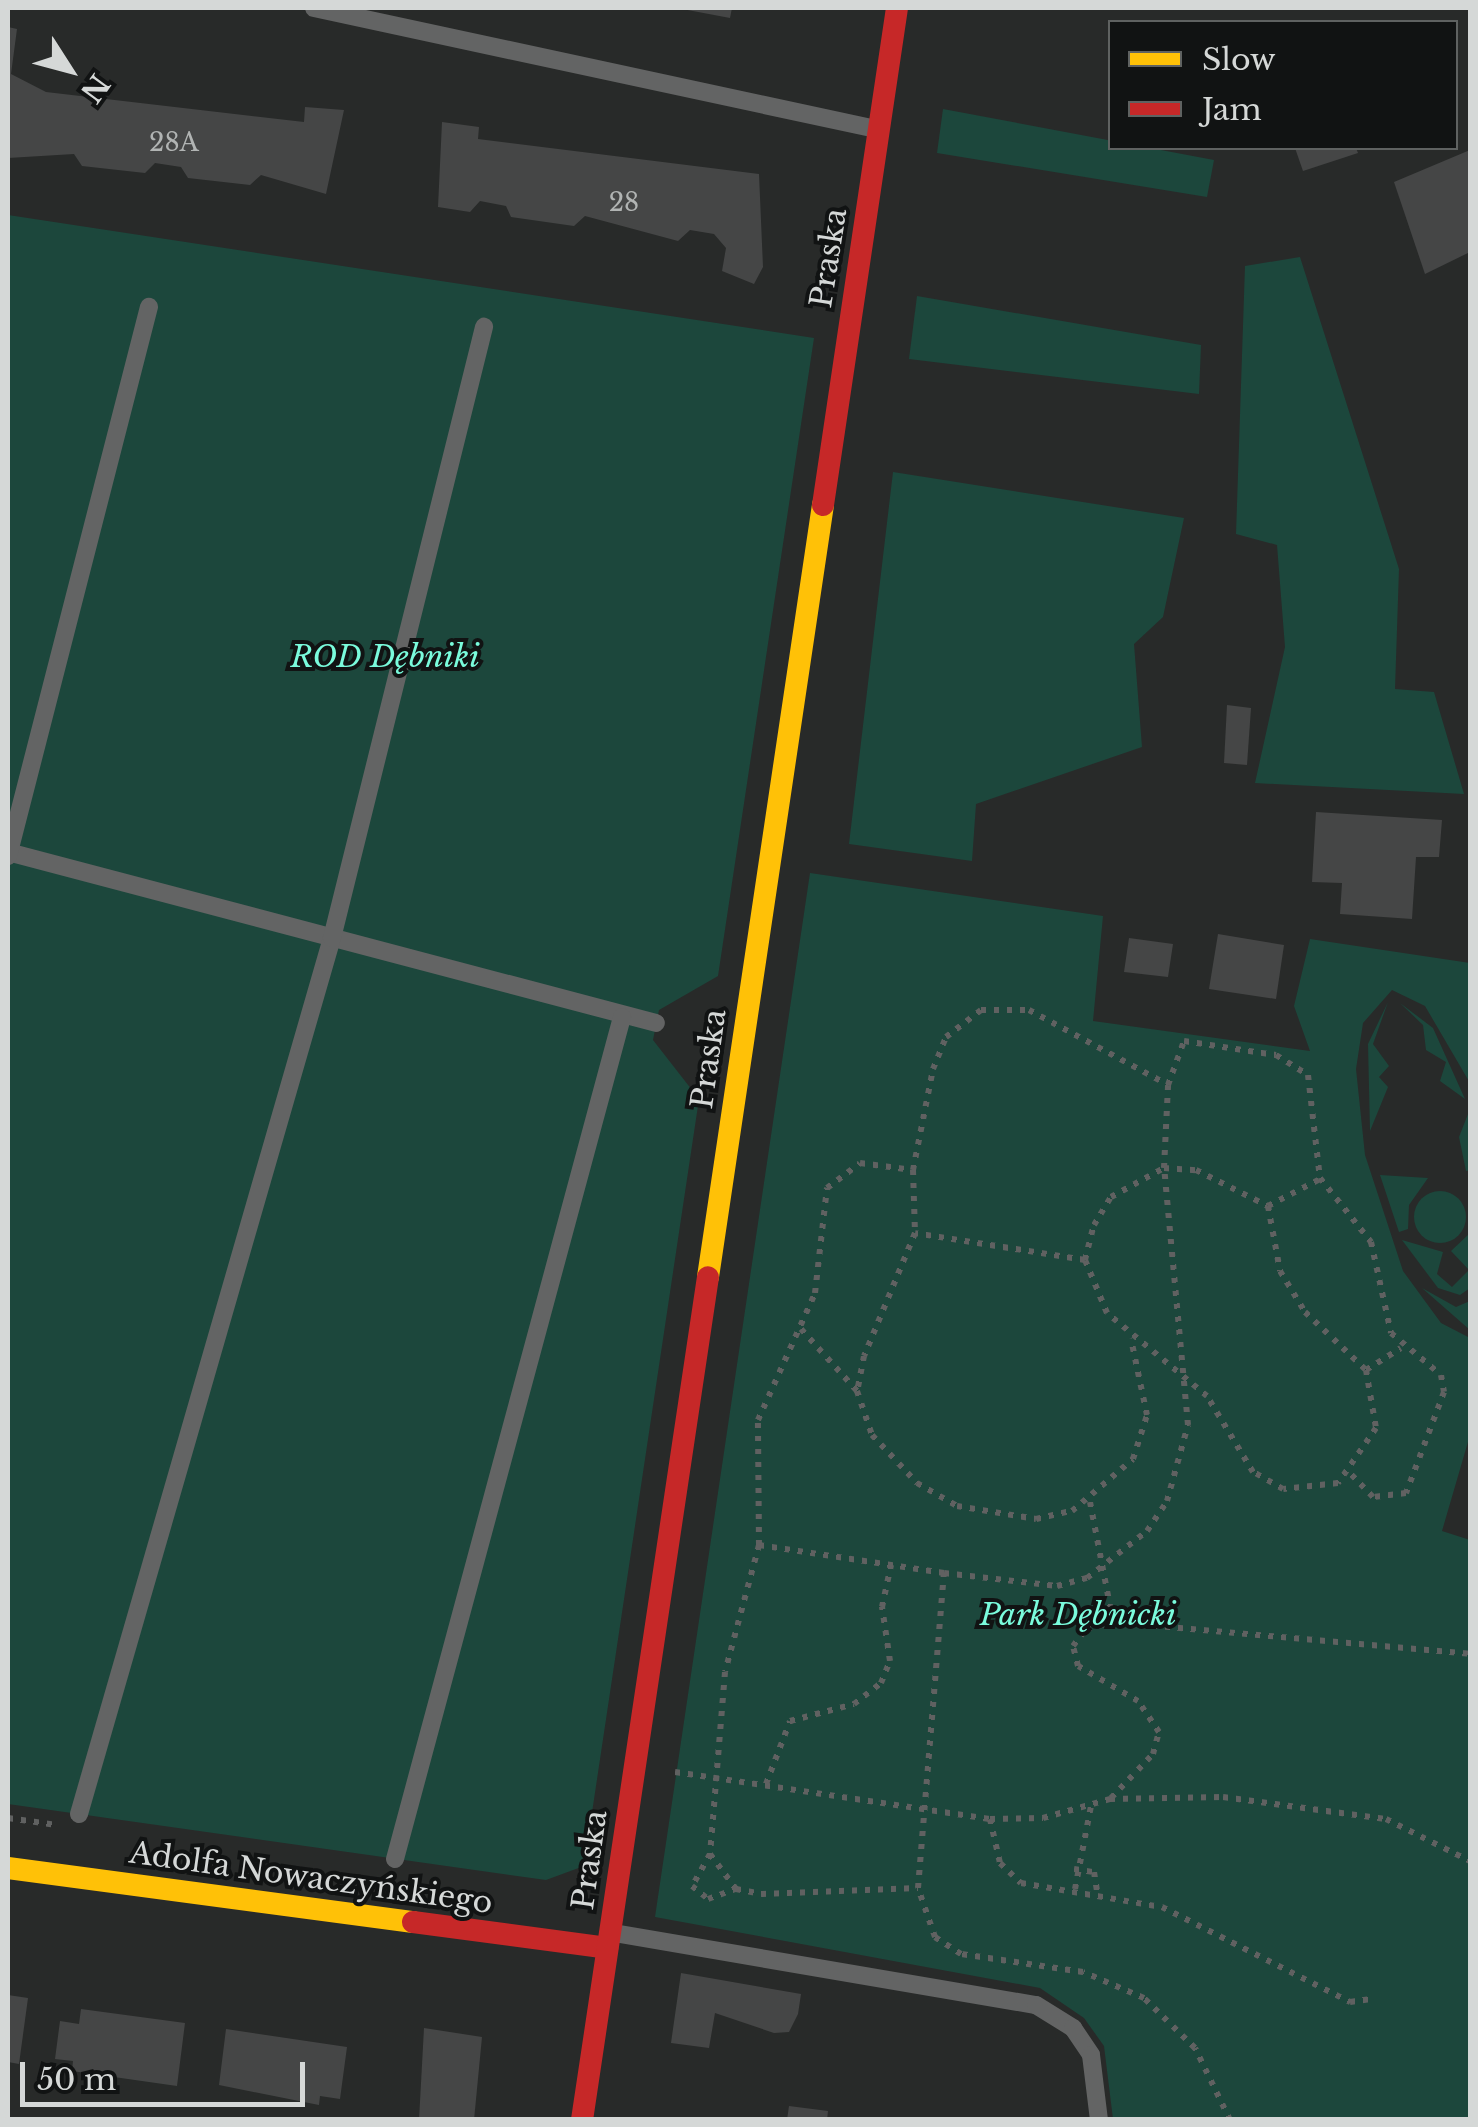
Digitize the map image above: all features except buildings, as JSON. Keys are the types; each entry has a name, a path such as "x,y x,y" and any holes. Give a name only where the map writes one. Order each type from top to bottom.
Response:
{"street":[{"name":"Praska","path":"582,2120 897,8"},
{"name":"Adolfa Nowaczyńskiego","path":"8,1868 608,1940"}],"lane":[{"path":"314,8 879,130"},
{"path":"150,307 8,853 656,1023"},
{"path":"79,1814 332,938 484,328"},
{"path":"394,1859 622,1017"},
{"path":"608,1940 1036,2005 1073,2028 1091,2055 1099,2120"}],"path":[{"path":"857,1391 915,1233 914,1170 940,1053 982,1010 1029,1010 1168,1085"},
{"path":"759,1545 969,1577 1058,1586 1103,1569 1166,1501 1188,1424 1190,1378 1164,1168 1168,1085 1184,1041 1290,1059 1308,1075 1318,1106 1320,1178 1371,1242 1401,1348 1435,1364 1444,1392 1418,1476 1390,1500 1350,1473"},
{"path":"914,1170 860,1162 826,1188 824,1258 801,1328 758,1420 759,1545 725,1672 722,1777 710,1854 692,1886 708,1899 736,1889 918,1888"},
{"path":"1164,1168 1196,1170 1268,1206 1280,1271 1305,1312 1366,1370 1376,1428 1350,1473 1309,1490 1283,1490 1253,1472 1190,1378 1131,1338 1108,1313 1086,1260 1110,1197 1164,1168"},
{"path":"1268,1206 1320,1178"},
{"path":"915,1233 1086,1260"},
{"path":"801,1328 857,1391 882,1450 957,1506 1036,1519 1090,1502 1133,1459 1147,1414 1131,1338"},
{"path":"1366,1370 1401,1348"},
{"path":"1090,1502 1113,1622"},
{"path":"766,1784 790,1722 854,1704 886,1674 882,1607 891,1565"},
{"path":"944,1573 918,1888 935,1936 961,1954 1083,1972 1144,1998 1194,2048 1230,2120"},
{"path":"1110,1799 1153,1754 1159,1732 1138,1701 1078,1666 1073,1646 1086,1629 1113,1622 1470,1654"},
{"path":"634,1766 987,1819 1091,1806 1110,1799 1224,1797 1346,1811 1418,1830 1470,1861"},
{"path":"1074,1888 1074,1868 1091,1806"},
{"path":"987,1819 1000,1863 1014,1879 1097,1892 1182,1914 1350,2002 1372,2000"},
{"path":"710,1854 736,1889"},
{"path":"1074,1868 1094,1872 1097,1892"}],"green space":[{"path":"943,109 1108,140 1108,150 1161,150 1214,160 1207,197 937,153"},
{"name":"ROD Dębniki","path":"8,215 814,338 718,976 659,1010 653,1040 699,1099 584,1866 546,1880 8,1804"},
{"path":"1300,257 1399,569 1395,689 1434,692 1464,794 1255,783 1285,647 1277,545 1236,534 1245,266"},
{"path":"917,296 1201,345 1199,394 909,359"},
{"path":"893,472 1184,518 1163,617 1134,644 1142,747 976,804 972,861 849,844"},
{"name":"Park Dębnicki","path":"810,873 1103,916 1093,1021 1310,1051 1294,1006 1310,939 1470,963 1470,1083 1425,1006 1392,990 1363,1023 1356,1069 1365,1155 1403,1271 1441,1323 1470,1338 1470,1435 1442,1531 1470,1540 1470,2119 1113,2119 1104,2046 1084,2018 1040,1988 655,1917"},
{"path":"1388,1002 1373,1044 1389,1066 1379,1077 1388,1087 1370,1131 1368,1044"},
{"path":"1400,1003 1433,1028 1465,1099 1440,1081 1446,1062 1426,1050 1423,1025"},
{"path":"1470,1109 1470,1170 1466,1171 1459,1137"},
{"path":"1380,1175 1428,1178 1409,1205 1408,1229 1399,1232"},
{"path":"1440,1191 1458,1199 1466,1217 1458,1235 1440,1243 1422,1235 1414,1217 1422,1199"},
{"path":"1470,1233 1470,1288 1460,1295 1438,1288 1402,1240 1443,1252 1437,1274 1452,1287 1469,1270 1451,1251"},
{"path":"1422,1288 1456,1307 1470,1301 1470,1330"}],"traffic: slow":[{"path":"708,1277 823,505"},
{"path":"8,1868 413,1922"}],"traffic: jam":[{"path":"823,505 897,8"},
{"path":"582,2120 708,1277"},
{"path":"413,1922 607,1948"}]}
